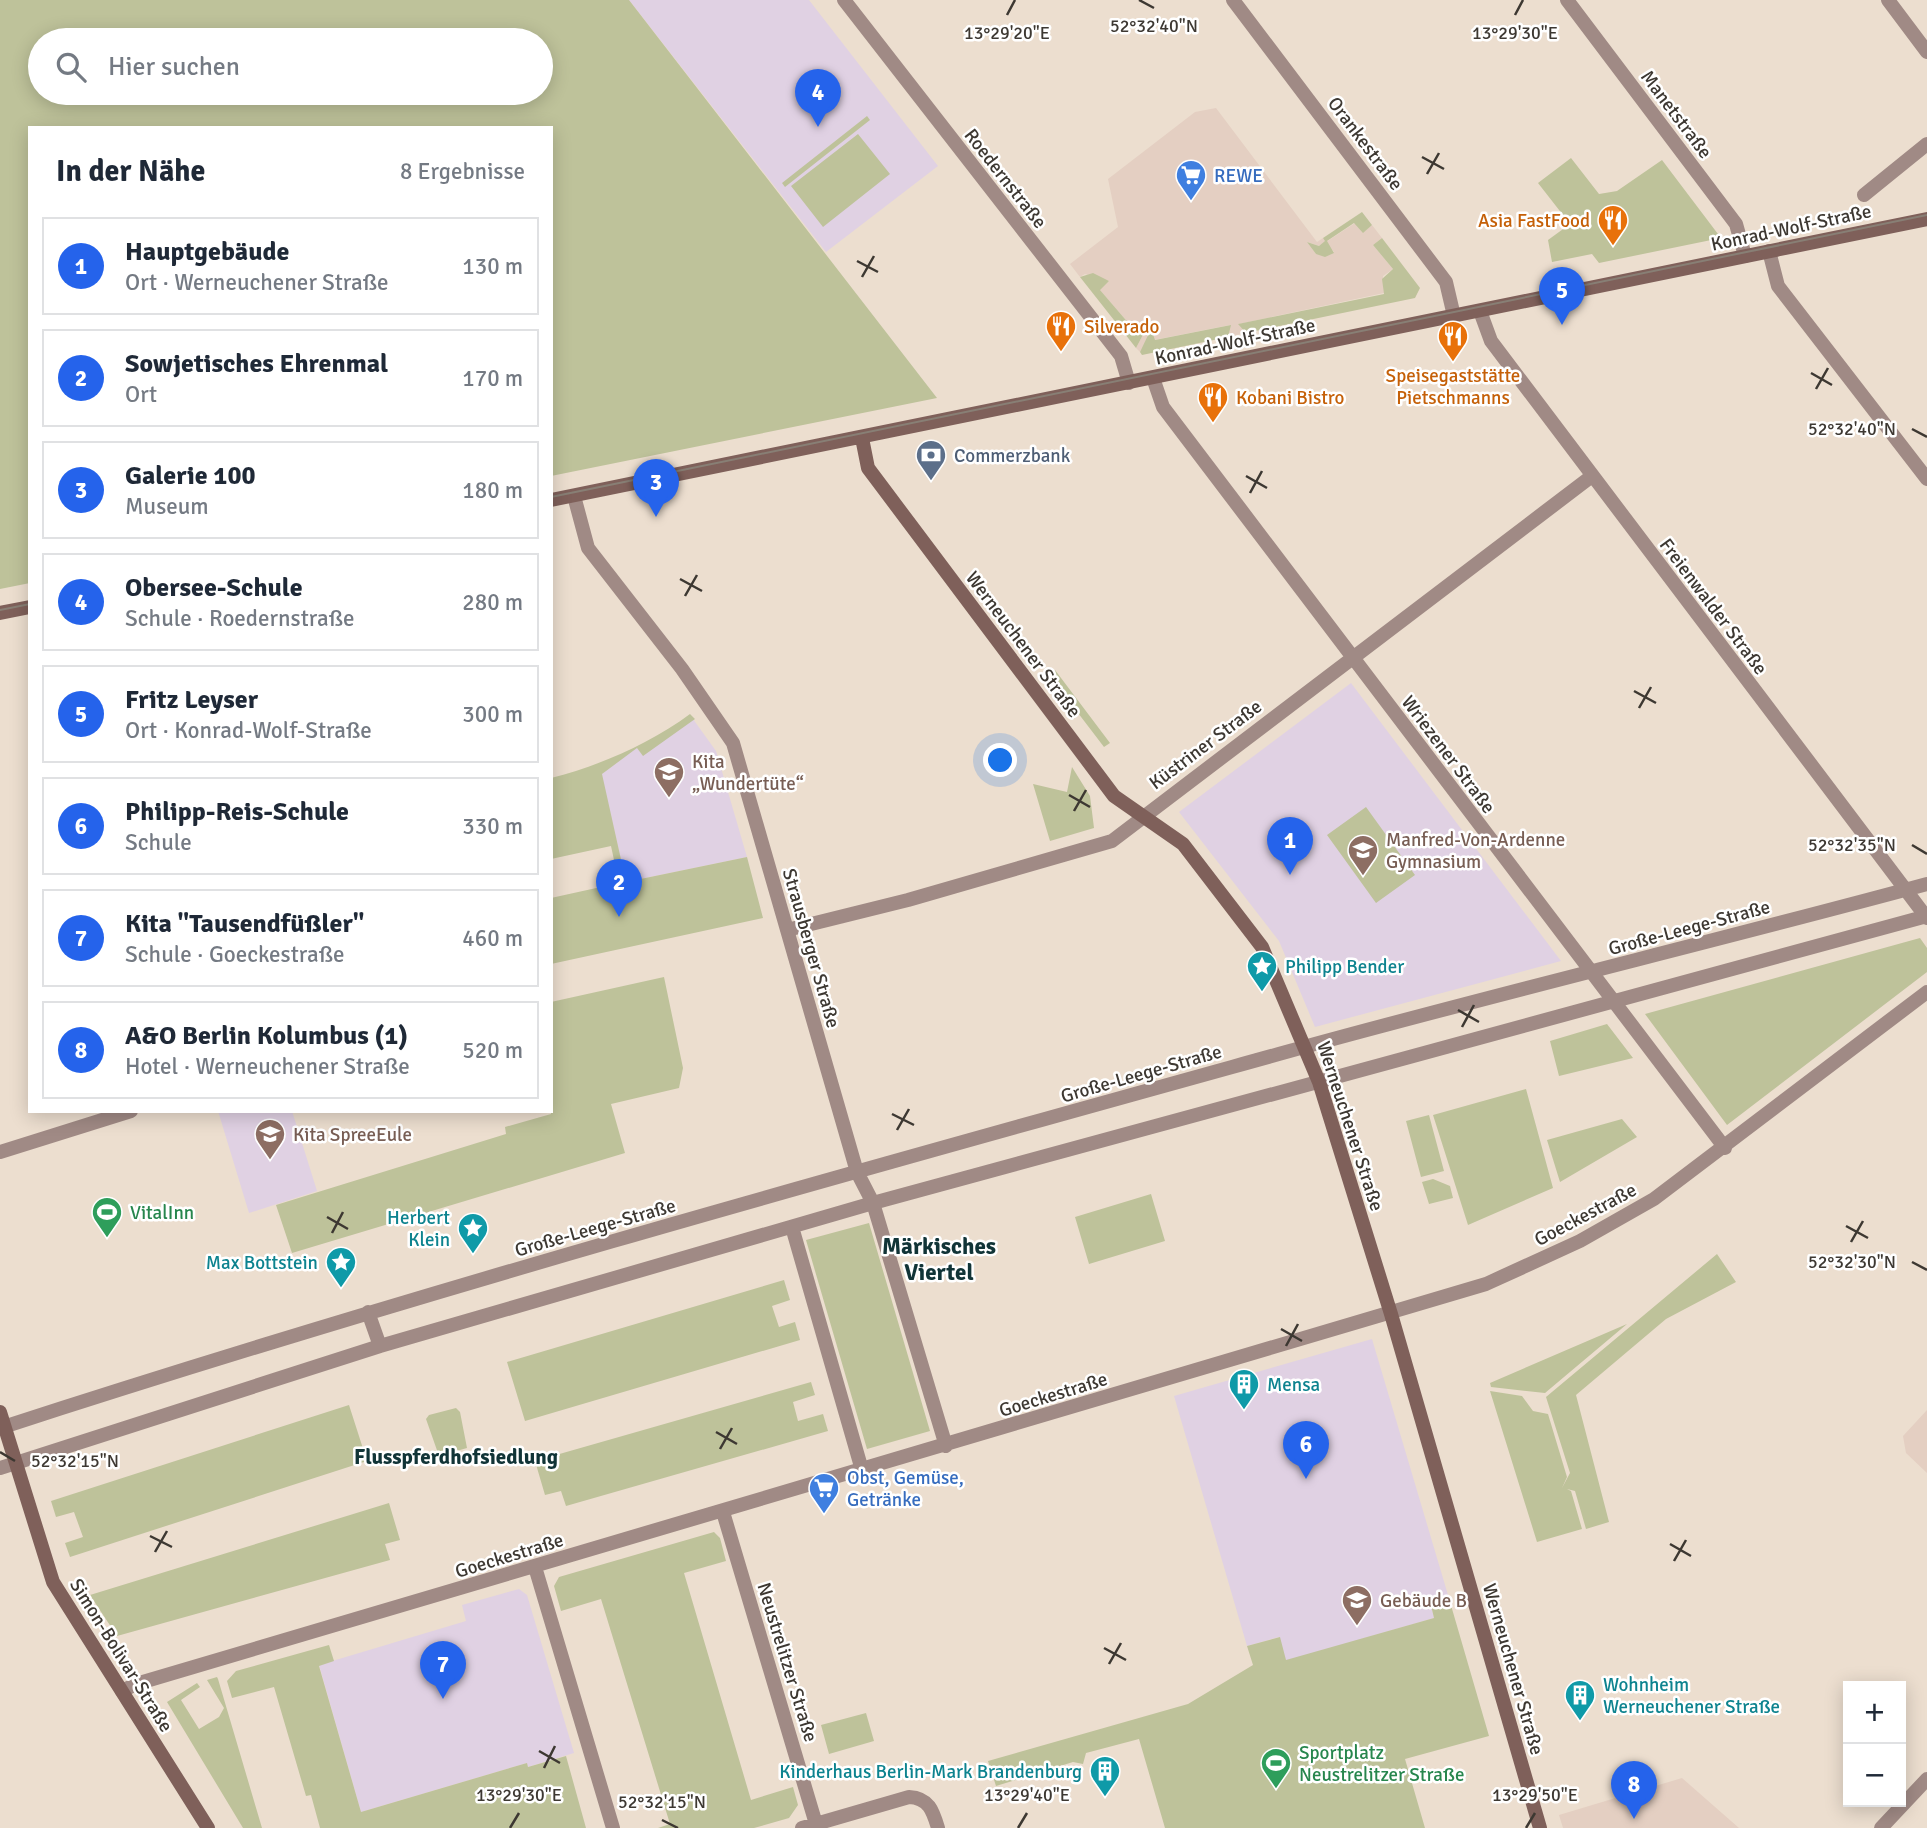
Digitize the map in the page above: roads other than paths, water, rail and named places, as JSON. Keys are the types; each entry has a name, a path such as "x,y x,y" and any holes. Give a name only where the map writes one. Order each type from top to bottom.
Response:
{"street":[{"name":"Roedernstraße","path":"844,0 1121,356 1129,383"},
{"name":"Orankestraße","path":"1233,0 1446,282 1454,316"},
{"name":"Manetstraße","path":"1567,0 1736,224 1745,256"},
{"path":"1888,0 1927,52"},
{"path":"1864,195 1927,145"},
{"name":"Konrad-Wolf-Straße","path":"553,500 1927,219"},
{"path":"1769,251 1779,286 1927,479"},
{"name":"Freienwalder Straße","path":"1480,311 1491,341 1927,917"},
{"name":"Wriezener Straße","path":"1153,378 1163,407 1725,1148"},
{"name":"Werneuchener Straße","path":"862,438 869,468 1114,796 1183,844 1262,947 1319,1082 1391,1314 1540,1828"},
{"name":"Küstriner Straße","path":"787,930 1112,841 1591,476"},
{"name":"Strausberger Straße","path":"574,496 588,548 676,662 733,743 857,1172 873,1203 946,1446"},
{"path":"0,613 28,607"},
{"name":"Große-Leege-Straße","path":"2,1427 368,1312 857,1172 1306,1047 1927,884"},
{"path":"0,1468 380,1346 873,1203 1927,917"},
{"name":"Goeckestraße","path":"122,1691 136,1684 1486,1284 1580,1241 1654,1199 1725,1148 1927,992"},
{"path":"0,1152 125,1113"},
{"path":"792,1227 862,1470"},
{"path":"368,1312 380,1346"},
{"name":"Simon-Bolivar-Straße","path":"0,1412 2,1427 53,1582 208,1828"},
{"name":"Neustrelitzer Straße","path":"723,1512 809,1826 916,1798 929,1805 939,1828"},
{"path":"535,1567 613,1828"},
{"path":"1881,1828 1927,1779"}],"tram line":[{"path":"553,497 1927,215"},
{"path":"0,610 28,604"}],"place":[{"name":"Obersee-Schule","path":"818,127"},
{"name":"REWE","path":"1191,202"},
{"name":"Asia FastFood","path":"1613,247"},
{"name":"Fritz Leyser","path":"1562,325"},
{"name":"Silverado","path":"1061,353"},
{"name":"Speisegaststätte Pietschmanns","path":"1453,363"},
{"name":"Kobani Bistro","path":"1213,424"},
{"name":"Commerzbank","path":"931,482"},
{"name":"Galerie 100","path":"656,517"},
{"name":"Kita „Wundertüte“","path":"669,799"},
{"name":"Hauptgebäude","path":"1290,875"},
{"name":"Manfred-Von-Ardenne Gymnasium","path":"1363,877"},
{"name":"Sowjetisches Ehrenmal","path":"619,917"},
{"name":"Philipp Bender","path":"1262,993"},
{"name":"Kita SpreeEule","path":"270,1161"},
{"name":"VitalInn","path":"107,1239"},
{"name":"Herbert Klein","path":"473,1255"},
{"name":"Max Bottstein","path":"341,1289"},
{"name":"Mensa","path":"1244,1411"},
{"name":"Philipp-Reis-Schule","path":"1306,1479"},
{"name":"Obst, Gemüse, Getränke","path":"824,1515"},
{"name":"Gebäude B","path":"1357,1627"},
{"name":"Kita \"Tausendfüßler\"","path":"443,1699"},
{"name":"Wohnheim Werneuchener Straße","path":"1580,1722"},
{"name":"Sportplatz Neustrelitzer Straße","path":"1276,1790"},
{"name":"Kinderhaus Berlin-Mark Brandenburg","path":"1105,1798"},
{"name":"A&O Berlin Kolumbus (1)","path":"1634,1819"}],"district":[{"name":"Märkisches Viertel","path":"939,1259"},
{"name":"Flusspferdhofsiedlung","path":"456,1457"}]}
